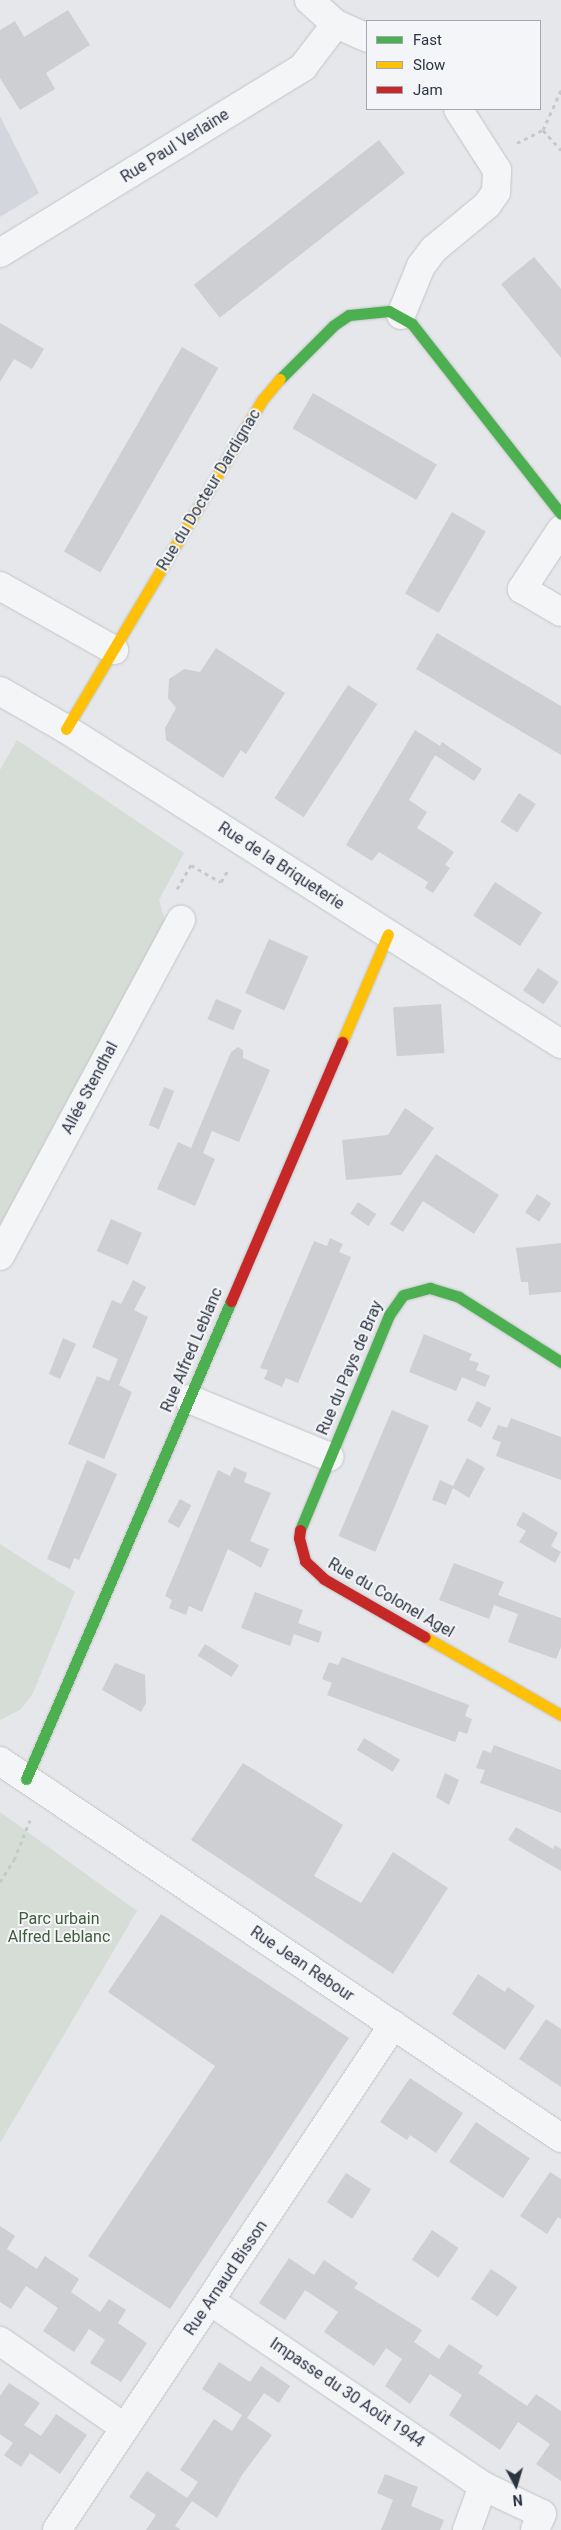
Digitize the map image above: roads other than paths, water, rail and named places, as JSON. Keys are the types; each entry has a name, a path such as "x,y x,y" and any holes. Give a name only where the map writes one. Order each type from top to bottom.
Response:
{"street":[{"path":"326,9 366,37"},
{"name":"Rue Paul Verlaine","path":"0,253 303,67 326,9"},
{"path":"459,110 498,170 496,192 487,205 434,249 421,266 400,315 412,324 561,514"},
{"name":"Rue du Docteur Dardignac","path":"66,729 276,381 315,341 350,315 376,310 400,315"},
{"path":"561,530 522,589 561,612"},
{"path":"0,586 114,650"},
{"name":"Rue de la Briqueterie","path":"0,691 66,729 561,1044"},
{"name":"Allée Stendhal","path":"0,1256 177,907"},
{"name":"Rue Alfred Leblanc","path":"34,1784 189,1399 388,934"},
{"name":"Rue du Pays de Bray","path":"330,1457 389,1314 396,1302 410,1292 430,1288 459,1297 561,1362"},
{"path":"189,1399 330,1457"},
{"name":"Rue du Colonel Agel","path":"330,1457 299,1538 302,1556 313,1571 561,1715"},
{"name":"Rue Jean Rebour","path":"0,1761 561,2138"},
{"name":"Rue Arnaud Bisson","path":"57,2530 393,2025"},
{"name":"Impasse du 30 Août 1944","path":"210,2301 483,2486 542,2514 535,2530"},
{"path":"0,2341 125,2428"},
{"path":"467,2530 483,2486"}],"park label":[{"name":"Parc urbain Alfred Leblanc","path":"59,1928"}]}
